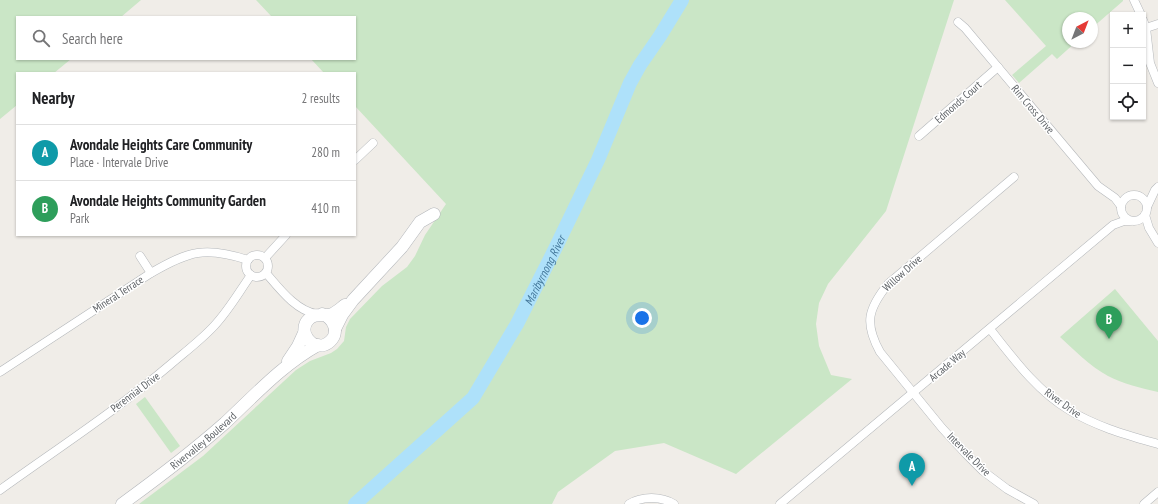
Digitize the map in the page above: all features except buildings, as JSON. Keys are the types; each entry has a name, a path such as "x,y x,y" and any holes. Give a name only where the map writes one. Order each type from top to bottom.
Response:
{"street":[{"path":"1134,0 1140,12"},
{"name":"Rim Cross Drive","path":"958,22 965,28 1098,186 1111,194 1117,200 1121,208"},
{"path":"1146,24 1158,24"},
{"path":"1146,63 1158,83"},
{"name":"Edmonds Court","path":"919,136 998,67"},
{"path":"356,159 373,143"},
{"name":"Willow Drive","path":"913,394 880,352 875,343 869,327 874,304 888,284 1014,177"},
{"path":"1156,240 1132,221 1124,217 1121,208 1124,200 1133,195 1157,188"},
{"path":"1132,221 1139,220 1146,211 1157,188"},
{"name":"Rim Cross Drive","path":"1111,194 1133,195"},
{"path":"1133,195 1144,199 1146,211 1156,240"},
{"name":"Arcade Way","path":"1113,225 1121,208"},
{"path":"287,295 303,319 304,330 309,341 318,346 324,345 332,339 342,315 353,300 402,247 420,222 434,214"},
{"name":"Arcade Way","path":"780,504 1113,225 1124,221 1132,221"},
{"path":"265,258 285,236"},
{"name":"Mineral Terrace","path":"0,372 151,273 172,261 190,254 212,252 233,255 248,260"},
{"path":"258,255 265,258 268,266 266,273 259,277 251,275 247,268 248,260 258,255"},
{"path":"140,256 151,273"},
{"path":"266,273 305,311 319,314 330,319 334,323 335,329"},
{"name":"Perennial Drive","path":"0,490 138,391 192,346 214,326 236,299 251,275"},
{"path":"304,330 308,319 319,314 333,313 353,300"},
{"name":"River Drive","path":"990,329 1041,388 1053,399 1069,410 1090,422 1117,433 1158,444"},
{"name":"Rivervalley Boulevard","path":"280,371 298,346 304,330"},
{"name":"Rivervalley Boulevard","path":"122,504 199,446 280,371 318,346"},
{"name":"Intervale Drive","path":"913,394 983,470 1007,489 1034,504"},
{"path":"1144,504 1158,492"},
{"path":"629,504 643,499 652,498 663,499 674,504"}],"green space":[{"path":"0,0 141,0 122,16 16,16 16,60 70,60 55,72 16,72 16,106 0,119"},
{"path":"256,0 954,0 886,211 828,284 819,303 816,324 819,346 831,375 852,379 736,474 664,443 615,451 558,492 552,504 139,504 203,456 296,370 310,361 331,353 337,349 344,341 346,327 350,319 382,286 407,267 415,256 425,235 446,204 356,107 356,72 323,72 312,60 356,60 356,16 271,16"},
{"path":"1005,0 1123,0 1098,23 1098,12 1062,12 1062,48 1069,48 1057,59 1052,54 1019,83 1012,75 1046,46"},
{"path":"1115,289 1158,341 1158,392 1126,384 1108,376 1089,363 1060,337"},
{"path":"145,397 180,446 171,453 136,404"}],"waterway":[{"name":"Maribyrnong River","path":"355,504 473,398 517,324 555,249 598,160 630,83 682,0"}],"place":[{"name":"Avondale Heights Community Garden","path":"1109,339"},
{"name":"Avondale Heights Care Community","path":"912,486"}]}
